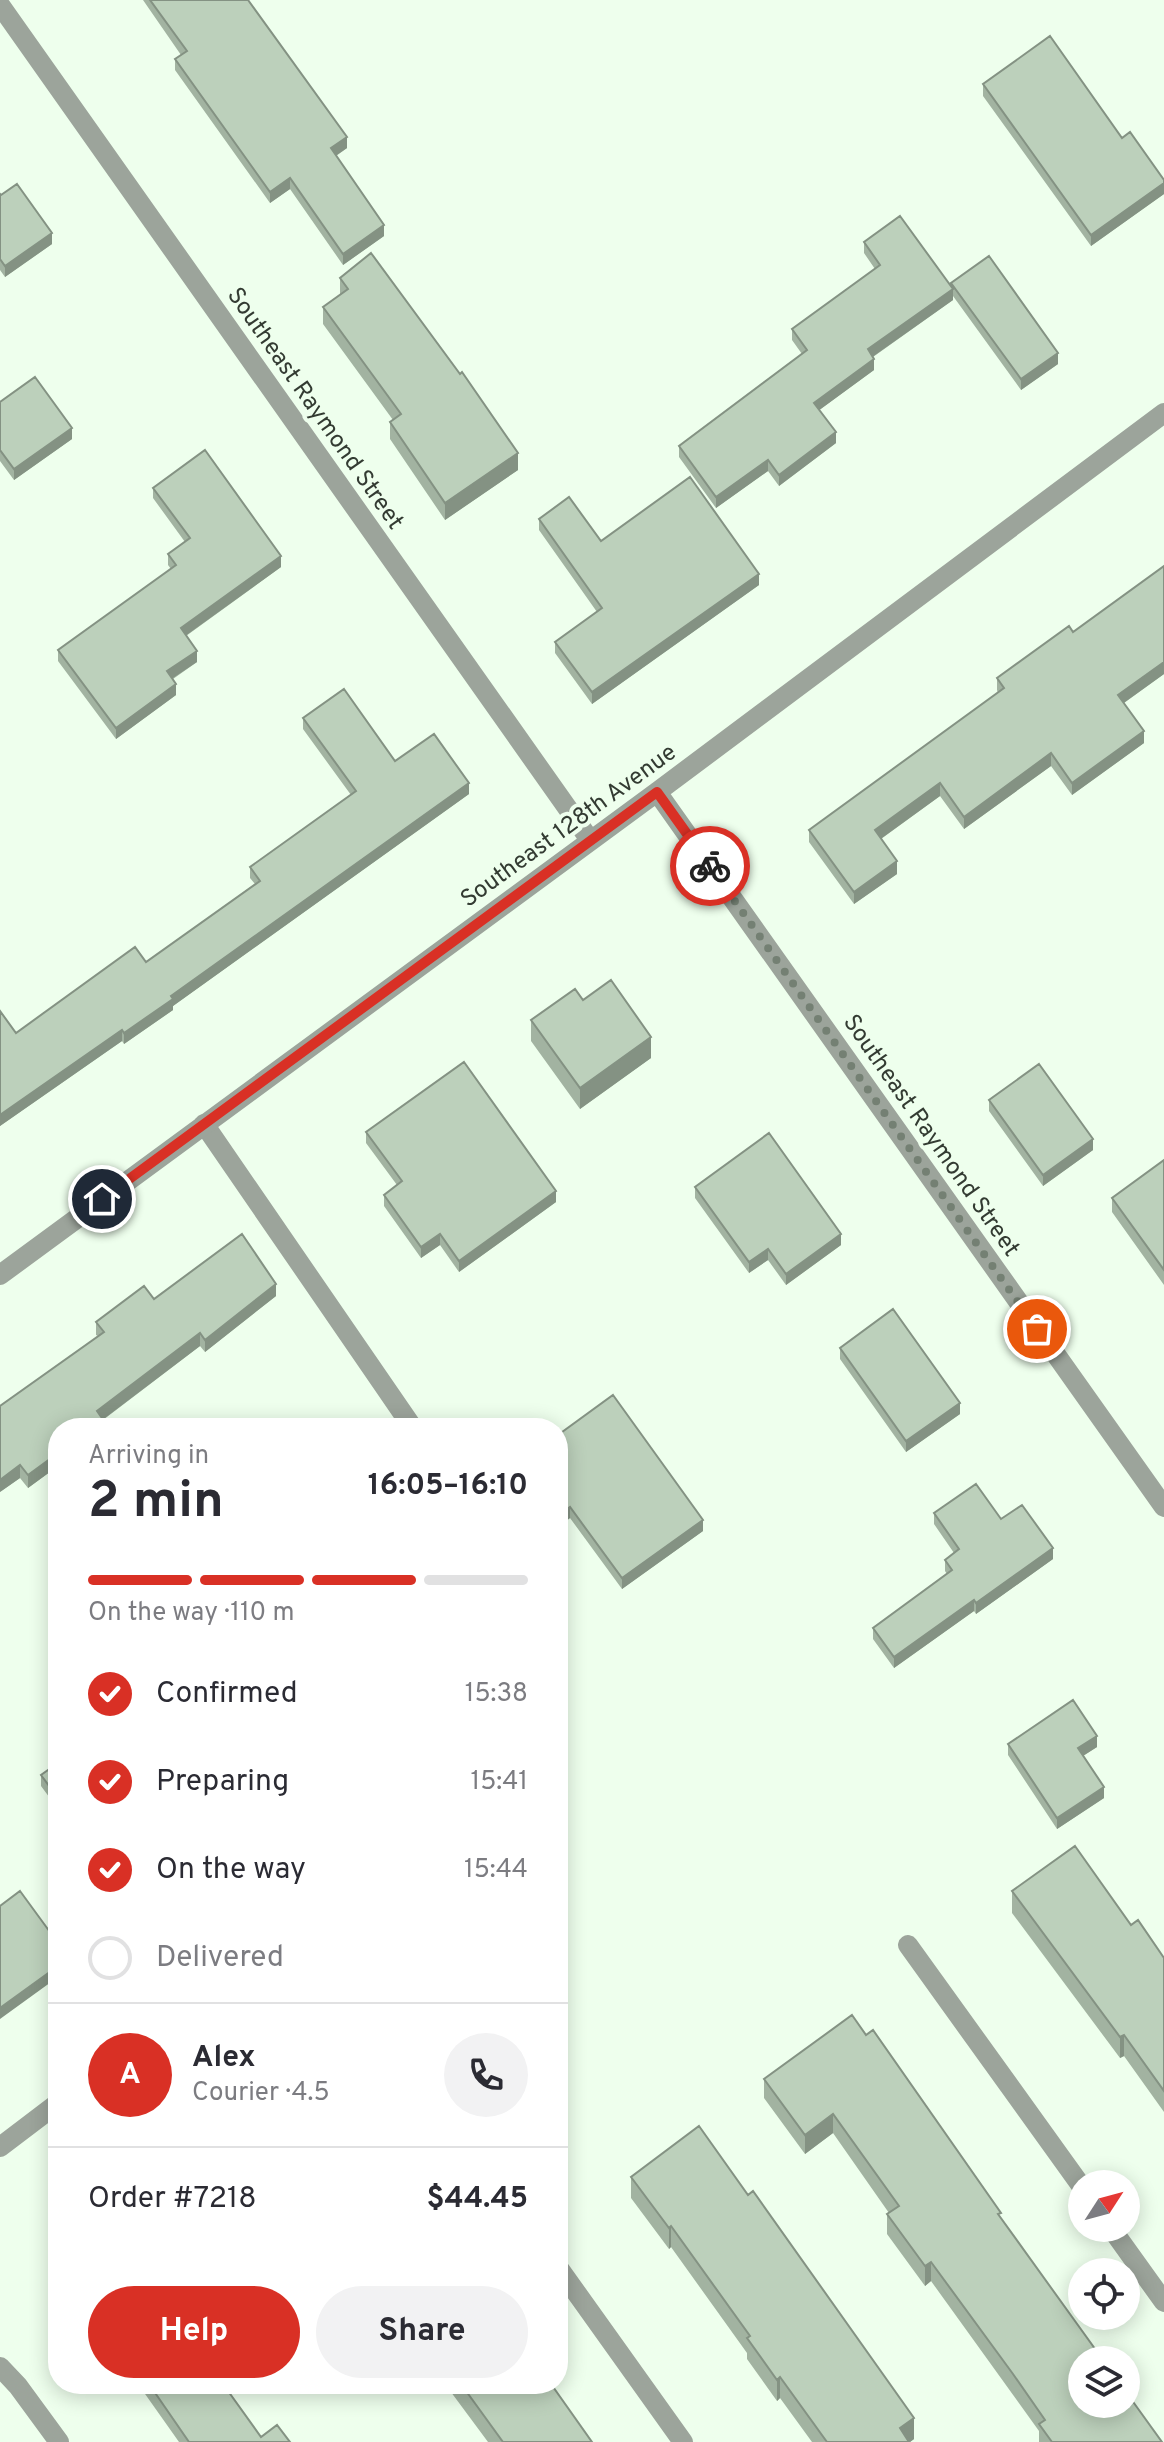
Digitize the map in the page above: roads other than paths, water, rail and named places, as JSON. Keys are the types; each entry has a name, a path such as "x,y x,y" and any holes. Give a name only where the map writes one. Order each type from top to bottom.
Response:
{"street":[{"name":"Southeast Raymond Street","path":"0,5 590,840"},
{"name":"Southeast 128th Avenue","path":"0,1275 657,792 1164,413"},
{"name":"Southeast Raymond Street","path":"657,792 1164,1507"},
{"path":"204,1124 406,1418"},
{"path":"908,1945 1070,2170"},
{"path":"0,2147 48,2111"},
{"path":"1121,2242 1164,2302"},
{"path":"568,2281 683,2442"},
{"path":"0,2367 59,2442"}]}
